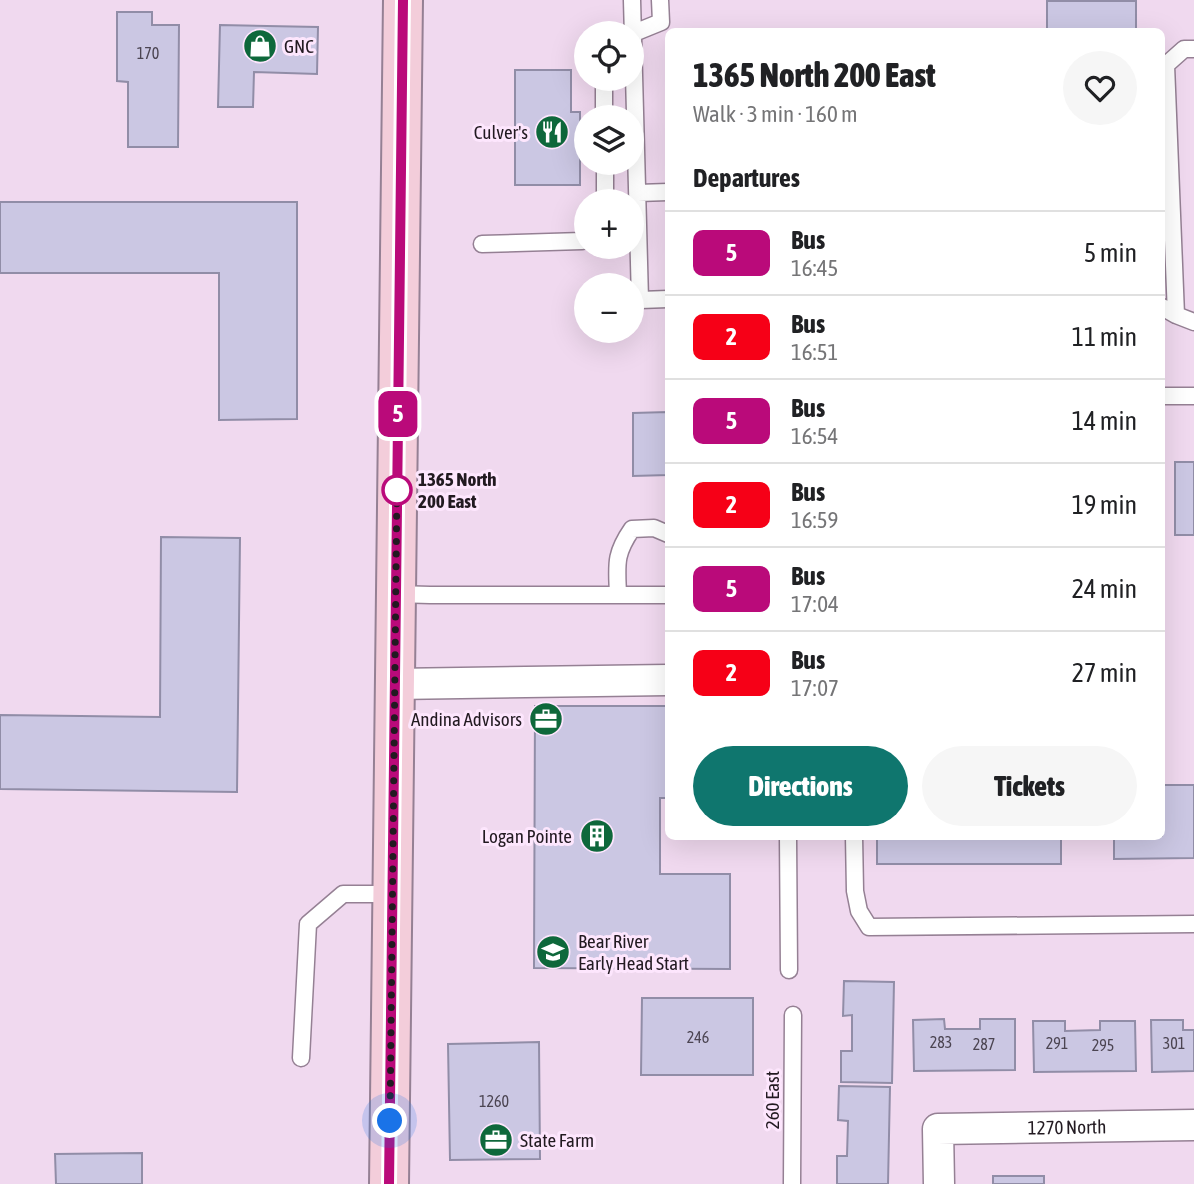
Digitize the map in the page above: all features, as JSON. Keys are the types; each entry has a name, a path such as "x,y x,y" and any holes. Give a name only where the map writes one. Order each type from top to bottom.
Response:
{"main road":[{"path":"389,1184 403,0"}],"street":[{"path":"395,684 665,680"},
{"name":"1270 North","path":"939,1184 938,1129 1194,1125"}],"lane":[{"path":"632,0 633,21"},
{"path":"644,29 661,22 660,0"},
{"path":"1194,48 1184,49 1166,65 1169,311 1194,322"},
{"path":"635,91 638,189"},
{"path":"644,193 665,192"},
{"path":"482,244 574,241"},
{"path":"639,259 640,300 665,299"},
{"path":"1165,396 1194,396"},
{"path":"618,595 619,554 621,545 632,529 654,528 665,533"},
{"path":"396,594 665,595"},
{"path":"788,840 789,970"},
{"path":"854,840 855,891 859,911 869,927 1194,924"},
{"path":"301,1058 308,924 343,894 393,894"},
{"name":"260 East","path":"792,1184 793,1015"}],"building":[{"path":"1047,1 1136,1 1136,28 1047,28"},
{"path":"117,12 152,12 152,25 179,25 178,147 128,147 128,82 117,81"},
{"path":"220,25 318,27 317,74 254,72 253,107 218,107"},
{"path":"515,70 571,70 574,175 580,175 580,185 515,185"},
{"path":"0,202 297,202 297,419 219,420 219,273 0,273"},
{"path":"665,412 665,475 633,476 633,413"},
{"path":"1175,462 1194,462 1194,535 1175,535"},
{"path":"161,537 240,538 237,792 0,789 0,715 160,717"},
{"name":"Logan Pointe","path":"535,706 665,706 665,798 660,798 660,874 730,874 730,969 534,968"},
{"path":"1165,785 1194,785 1194,858 1114,859 1114,840 1165,840"},
{"path":"877,840 1061,840 1061,864 877,864"},
{"path":"844,981 894,982 892,1083 841,1082 841,1051 852,1051 852,1015 843,1016"},
{"path":"642,998 753,998 753,1075 641,1075"},
{"path":"944,1019 945,1029 980,1029 980,1019 1015,1019 1015,1070 914,1071 913,1020"},
{"path":"1151,1020 1183,1020 1183,1030 1194,1030 1194,1071 1152,1072"},
{"path":"1033,1021 1065,1021 1065,1031 1100,1030 1100,1021 1135,1021 1136,1071 1034,1072"},
{"path":"539,1042 540,1159 450,1160 448,1044"},
{"path":"839,1086 890,1087 888,1184 837,1184 837,1156 847,1156 848,1121 838,1120"},
{"path":"142,1153 142,1184 56,1184 55,1154"},
{"path":"993,1176 1044,1176 1044,1184 993,1184"}],"bus line":[{"name":"5","path":"389,1184 403,0"}],"place":[{"name":"GNC","path":"260,46"},
{"name":"Culver's","path":"552,132"},
{"name":"1365 North 200 East","path":"397,490"},
{"name":"Andina Advisors","path":"546,719"},
{"name":"Logan Pointe","path":"597,836"},
{"name":"Bear River Early Head Start","path":"553,952"},
{"name":"State Farm","path":"496,1140"}],"route":[{"path":"390,1121 397,483 397,490"}]}
